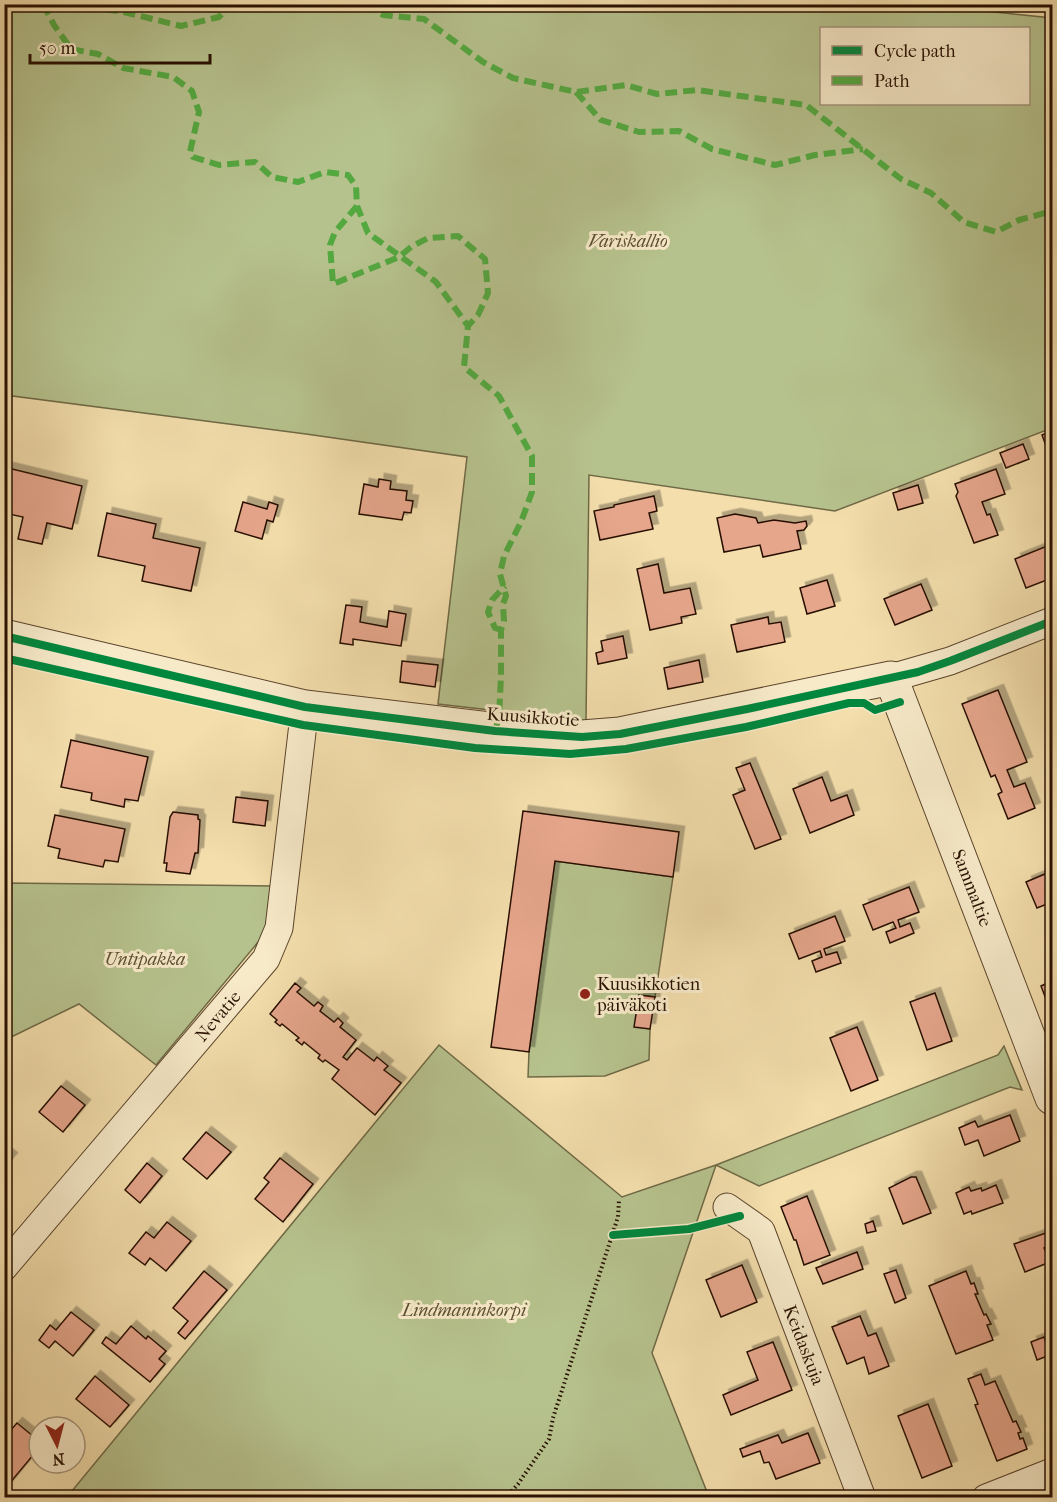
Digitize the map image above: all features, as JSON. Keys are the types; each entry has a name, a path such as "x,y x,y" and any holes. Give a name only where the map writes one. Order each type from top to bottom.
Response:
{"street":[{"name":"Kuusikkotie","path":"4,636 305,707 495,731 582,737 620,734 891,678 950,661 1053,621"},
{"name":"Sammaltie","path":"891,678 1045,1053 1053,1098"},
{"name":"Nevatie","path":"4,1267 266,959 279,928 305,707"},
{"name":"Keidaskuja","path":"727,1207 761,1231 862,1497"},
{"path":"986,1497 1053,1472"}],"path":[{"path":"506,1497 518,1484 549,1439 553,1418 613,1235 618,1217 619,1200"},
{"path":"613,1235 623,1234"}],"green space":[{"name":"Variskallio","path":"919,4 1052,18 1052,428 835,511 589,475 586,721 438,704 467,457 5,395 5,5"},
{"path":"555,861 673,877 655,997 639,995 635,1026 650,1029 649,1060 605,1076 528,1077 529,1052"},
{"name":"Untipakka","path":"5,883 273,886 264,935 156,1065 79,1004 5,1040"},
{"name":"Lindmaninkorpi","path":"439,1045 622,1197 716,1165 652,1353 709,1497 67,1497"},
{"path":"1004,1046 1022,1090 1010,1087 759,1186 716,1165 998,1055"}],"building":[{"path":"1052,431 1052,453 1049,454 1042,435"},
{"path":"1023,444 1029,459 1006,468 1000,453"},
{"path":"8,468 82,486 72,529 47,523 42,544 18,539 23,517 4,513 4,482"},
{"path":"996,469 1005,494 982,502 987,515 990,514 998,535 974,543 956,496 958,492 955,484"},
{"path":"379,479 391,481 390,489 407,491 406,500 413,501 411,513 404,512 402,520 359,514 364,484 378,487"},
{"path":"918,485 923,503 898,510 893,493"},
{"path":"654,496 657,511 649,513 653,529 600,540 594,511"},
{"path":"243,502 267,509 269,502 278,505 273,522 267,520 262,539 235,531"},
{"path":"107,513 156,524 153,538 200,548 191,591 142,581 145,566 98,556"},
{"path":"735,514 756,518 758,523 774,520 795,523 806,521 807,526 804,530 797,531 801,549 763,557 760,545 724,552 717,518"},
{"path":"1052,544 1052,578 1026,588 1015,559"},
{"path":"658,564 664,593 690,588 696,614 681,617 682,623 650,630 637,569"},
{"path":"827,580 835,606 807,614 800,588"},
{"path":"921,584 932,610 895,625 884,599"},
{"path":"346,605 362,607 360,622 387,627 389,611 406,614 401,646 353,639 353,645 340,643"},
{"path":"768,617 769,624 781,622 785,642 737,652 731,625"},
{"path":"623,636 627,658 598,664 596,653 603,651 601,641"},
{"path":"699,660 703,682 668,689 664,668"},
{"path":"402,661 438,665 435,687 400,682"},
{"path":"998,690 1027,762 1007,770 1014,787 1025,783 1035,808 1008,819 998,794 1002,792 995,775 991,777 962,704"},
{"path":"71,740 148,757 138,801 125,799 124,807 91,800 92,793 61,787"},
{"path":"750,763 781,839 755,849 733,795 745,790 736,768"},
{"path":"822,777 831,801 847,795 854,815 810,833 793,789"},
{"path":"236,797 268,801 265,826 233,822"},
{"path":"523,811 679,832 673,877 555,861 529,1052 491,1047"},
{"path":"173,812 198,815 200,820 198,853 195,853 190,874 166,871 167,863 164,863 170,817"},
{"path":"55,815 125,829 118,862 105,860 103,867 58,858 60,849 48,846"},
{"path":"1052,871 1052,902 1037,908 1026,882"},
{"path":"909,887 919,912 898,920 900,927 910,923 914,933 890,943 886,932 896,928 893,922 873,930 863,905"},
{"path":"835,916 845,941 824,949 826,955 837,952 841,963 816,972 812,961 822,957 820,951 799,959 789,934"},
{"path":"1052,981 1052,1015 1041,986"},
{"path":"295,983 301,988 297,992 314,1006 318,1002 323,1006 320,1011 334,1022 338,1018 343,1023 340,1027 356,1040 343,1057 347,1060 357,1048 374,1061 377,1057 388,1066 384,1070 401,1083 375,1115 332,1079 339,1070 318,1058 320,1055 304,1042 302,1045 296,1040 299,1038 282,1024 280,1026 275,1022 277,1020 270,1014"},
{"path":"935,993 952,1041 927,1050 910,1002"},
{"path":"639,995 655,997 650,1029 634,1027"},
{"path":"857,1027 878,1080 851,1091 830,1038"},
{"path":"61,1086 85,1105 63,1132 39,1112"},
{"path":"1010,1115 1020,1141 984,1156 978,1140 965,1145 959,1128 975,1121 978,1127"},
{"path":"206,1132 231,1152 207,1179 183,1159"},
{"path":"4,1152 12,1158 4,1167"},
{"path":"280,1158 313,1184 283,1222 255,1199 269,1182 264,1178"},
{"path":"147,1163 162,1176 140,1203 125,1190"},
{"path":"911,1177 916,1177 931,1213 903,1224 889,1188"},
{"path":"996,1185 1003,1203 972,1214 971,1211 964,1214 956,1193 969,1187 971,1191 981,1188 982,1191"},
{"path":"807,1196 830,1255 804,1265 781,1207"},
{"path":"873,1221 876,1231 867,1233 865,1224"},
{"path":"167,1222 191,1241 166,1271 150,1258 145,1265 129,1253 146,1232 154,1238"},
{"path":"1046,1233 1051,1245 1044,1248 1050,1262 1025,1272 1014,1244"},
{"path":"857,1252 863,1269 823,1284 816,1268"},
{"path":"742,1265 757,1302 721,1317 706,1280"},
{"path":"896,1270 906,1298 895,1303 884,1274"},
{"path":"204,1271 227,1290 185,1339 178,1333 188,1321 173,1308"},
{"path":"966,1271 971,1284 974,1283 978,1294 975,1294 984,1315 986,1314 991,1324 987,1325 993,1340 956,1354 929,1286"},
{"path":"71,1312 94,1330 73,1356 55,1341 49,1348 39,1340 50,1325 56,1330"},
{"path":"860,1316 868,1336 876,1333 889,1366 869,1374 864,1357 847,1364 832,1327"},
{"path":"131,1326 146,1339 148,1336 166,1351 159,1359 165,1364 150,1382 102,1343 106,1337 116,1344"},
{"path":"1044,1337 1050,1355 1037,1360 1031,1342"},
{"path":"773,1342 792,1390 731,1415 723,1395 758,1380 747,1352"},
{"path":"981,1374 985,1385 995,1381 1013,1422 1016,1421 1021,1432 1018,1433 1020,1439 1023,1438 1027,1449 997,1461 975,1405 978,1404 968,1379"},
{"path":"95,1376 129,1405 110,1427 76,1399"},
{"path":"928,1404 952,1466 922,1478 898,1416"},
{"path":"17,1423 27,1431 27,1462 4,1490 4,1438"},
{"path":"808,1433 820,1463 776,1479 769,1462 764,1463 760,1451 743,1457 740,1449 778,1435 782,1443"}],"marked path":[{"path":"43,4 71,49 98,54 123,68 173,77 192,91 199,112 190,152 193,157 219,165 255,162 272,177 298,182 325,172 348,175 356,186 357,206 368,233 436,282 468,326"},
{"path":"70,4 124,12 181,26 219,17 231,4"},
{"path":"366,4 383,15 424,19 483,62 513,78 576,92 626,85 657,94 697,90 806,105 901,179 931,193 964,222 996,232 1019,220 1052,211"},
{"path":"576,92 601,120 639,132 679,131 712,149 775,165 815,155 863,149"},
{"path":"357,206 335,232 330,245 333,284 399,257 428,238 458,236 485,259 488,293 478,315 468,326 464,367 499,396 532,456 532,492 521,522 504,556 500,574 506,596 503,604 504,621 501,630 499,717 495,731 491,734"},
{"path":"501,630 495,628 488,612 492,600 505,586"}],"cycle path":[{"path":"4,636 305,707 495,731 582,737 620,734 918,672 1052,621"},
{"path":"4,658 303,725 475,748 570,754 626,749 746,727 849,703 864,703 875,710 900,702"},
{"path":"613,1235 689,1229 740,1216"}],"place":[{"name":"Kuusikkotien päiväkoti","path":"585,994"}]}
